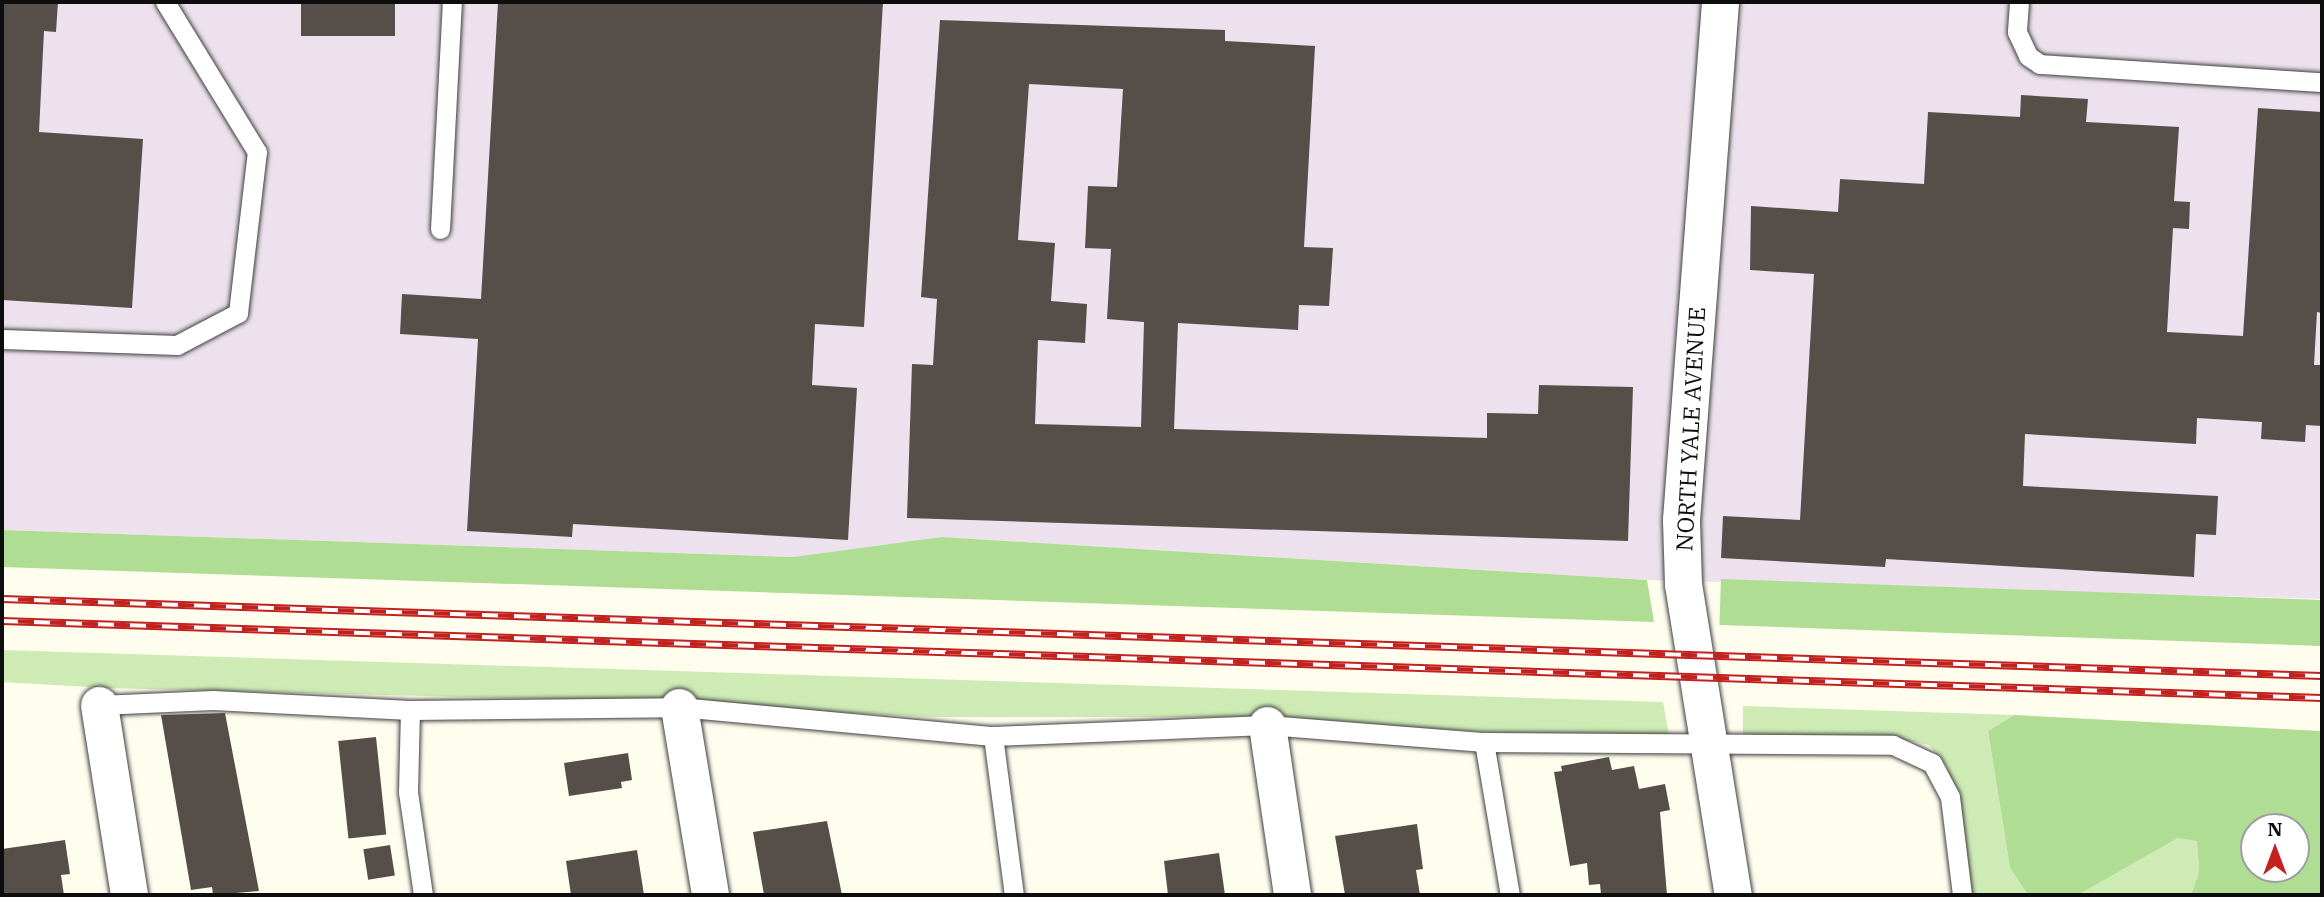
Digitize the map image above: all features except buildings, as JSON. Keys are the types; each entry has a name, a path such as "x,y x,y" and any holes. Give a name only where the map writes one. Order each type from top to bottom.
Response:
{"street":[{"name":"NORTH YALE AVENUE","path":"1720,2 1681,520 1683,584 1733,895"},
{"path":"99,705 129,895"},
{"path":"679,708 710,895"},
{"path":"1267,725 1292,895"}],"lane":[{"path":"2,339 177,345 238,313 257,152 164,2"},
{"path":"440,229 453,2"},
{"path":"2019,2 2017,32 2028,56 2040,64 2322,82"},
{"path":"99,705 212,700 410,710 679,708 993,736 1267,725 1484,742 1893,745 1932,763 1950,797 1962,895"},
{"path":"410,710 408,792 423,895"},
{"path":"993,736 1014,895"},
{"path":"1484,742 1510,895"}],"shaded area":[{"path":"2,2 2322,2 2322,599 1647,580 941,537 793,557 2,530"}],"green space":[{"path":"2,530 793,557 941,537 1647,580 1654,622 2,567"},
{"path":"1721,579 2322,600 2320,646 1719,625"},
{"path":"2,650 1663,702 1669,735 1487,732 1233,717 932,717 595,700 106,688 2,682"},
{"path":"1743,706 2014,715 1988,731 2010,868 2028,895 1970,895 1960,801 1946,765 1929,745 1883,736 1743,736"},
{"path":"2014,715 2322,731 2322,895 2191,895 2199,872 2197,841 2178,838 2078,895 2028,895 2010,868 1988,731"},
{"path":"2178,838 2197,840 2199,872 2191,895 2078,895"}],"railway":[{"path":"2,599 2322,676"},
{"path":"2,621 2322,698"}]}
